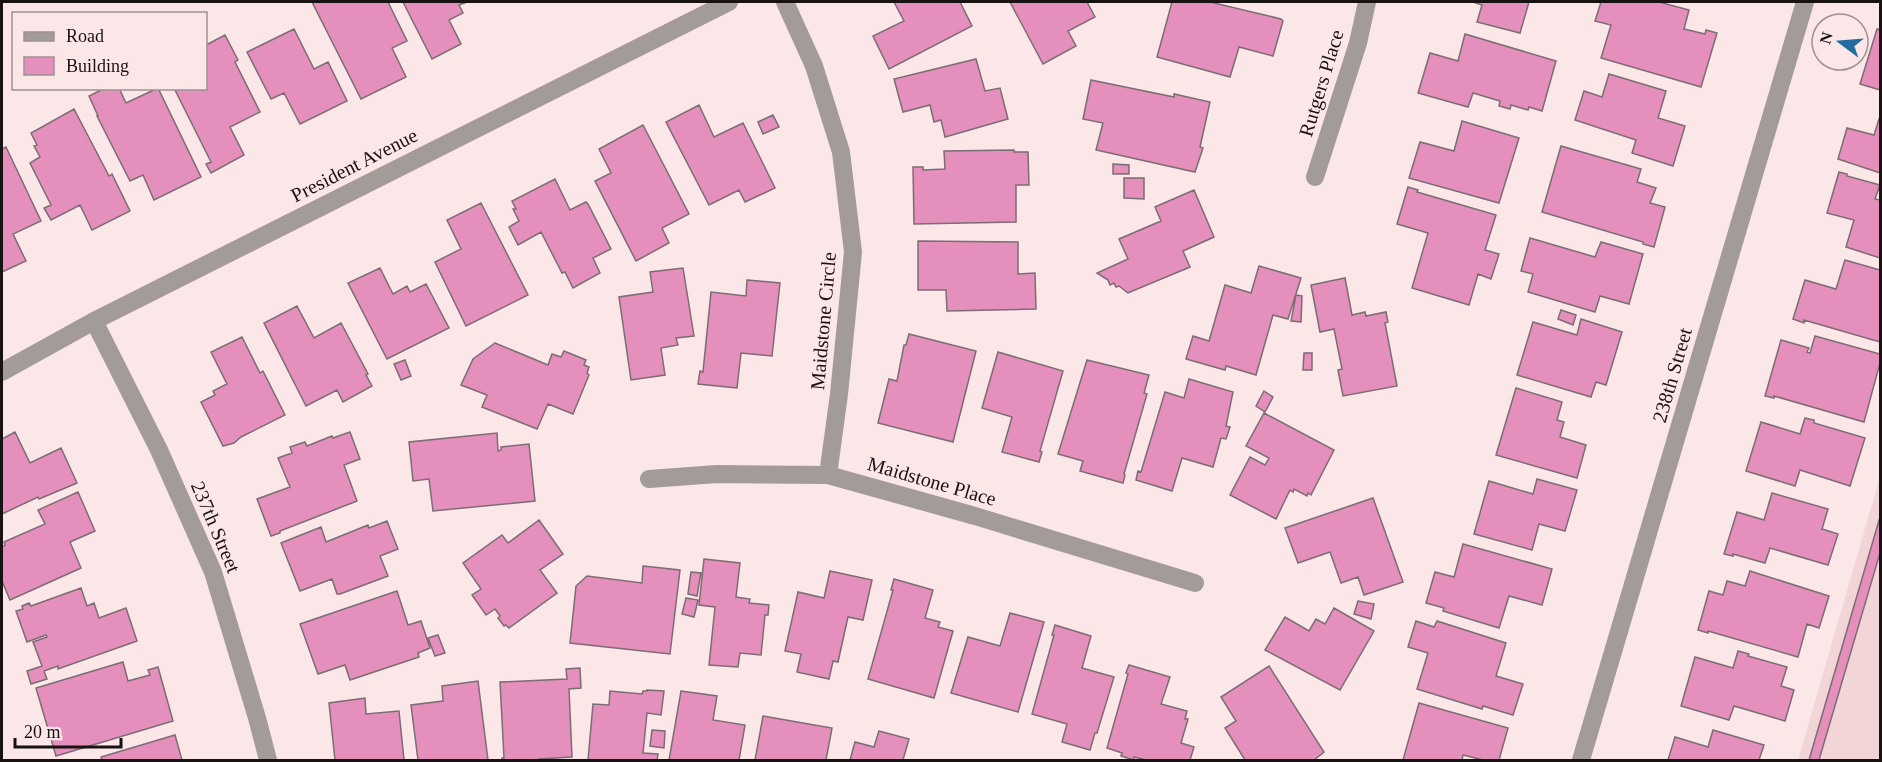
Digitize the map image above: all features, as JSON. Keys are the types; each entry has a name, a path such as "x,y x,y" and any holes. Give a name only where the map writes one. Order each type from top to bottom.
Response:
{"street":[{"name":"President Avenue","path":"2,372 94,321 729,2"},
{"name":"Maidstone Circle","path":"784,2 814,66 841,152 853,252 839,394 828,475"},
{"name":"Rutgers Place","path":"1316,177 1358,43 1368,2"},
{"name":"238th Street","path":"1581,760 1806,2"},
{"name":"237th Street","path":"94,321 159,450 213,572 268,760"},
{"name":"Maidstone Place","path":"648,479 717,474 828,475 975,516 1195,583"}],"shaded area":[{"path":"1880,477 1880,760 1798,760"}],"building":[{"path":"312,2 388,2 407,41 392,48 406,77 361,99"},
{"path":"403,2 467,2 459,5 463,13 449,20 461,44 432,59"},
{"path":"894,2 960,2 972,26 889,69 873,36 904,21"},
{"path":"1010,2 1087,2 1095,17 1068,31 1076,46 1043,64"},
{"path":"1172,2 1210,2 1281,19 1283,21 1273,56 1239,47 1230,77 1157,57"},
{"path":"1473,2 1529,2 1520,33 1477,22 1482,5"},
{"path":"1601,2 1659,2 1689,10 1684,29 1705,34 1706,30 1717,33 1701,87 1601,58 1611,25 1595,21"},
{"path":"294,29 314,69 328,62 347,101 300,124 284,93 271,99 247,52"},
{"path":"1877,29 1880,30 1880,90 1860,84 1864,72 1870,72 1870,52"},
{"path":"1465,34 1556,61 1542,111 1511,105 1510,109 1499,106 1500,101 1473,93 1468,107 1418,93 1430,53 1458,61"},
{"path":"225,35 238,60 235,62 260,112 230,127 244,155 211,173 206,164 211,162 175,90 207,90 207,44"},
{"path":"976,59 985,91 1000,88 1008,119 945,137 941,120 934,122 930,105 903,112 894,79"},
{"path":"1609,74 1666,91 1658,118 1685,126 1673,166 1632,153 1636,140 1575,120 1584,91 1602,97"},
{"path":"1091,80 1210,102 1200,147 1203,148 1195,172 1096,150 1103,123 1083,119"},
{"path":"101,90 120,90 126,103 154,90 159,90 201,177 154,200 143,175 130,181 89,96"},
{"path":"699,105 714,137 743,123 775,188 745,202 739,190 709,205 666,122"},
{"path":"74,109 109,176 112,174 130,211 92,230 80,205 51,220 44,208 51,205 30,163 40,157 31,133"},
{"path":"773,115 779,127 763,134 758,122"},
{"path":"1880,116 1880,173 1838,159 1847,128 1874,135"},
{"path":"1462,121 1519,138 1499,203 1409,178 1420,142 1454,151"},
{"path":"643,125 689,214 662,228 669,243 636,261 595,181 611,173 599,149"},
{"path":"1561,146 1641,169 1637,182 1656,188 1650,203 1665,207 1654,247 1542,212"},
{"path":"6,147 41,221 13,234 26,261 2,272 2,149"},
{"path":"1014,150 1014,152 1028,152 1029,185 1016,185 1016,222 914,224 913,167 923,167 923,170 945,169 944,151"},
{"path":"1113,164 1129,165 1129,174 1113,174"},
{"path":"1839,172 1880,185 1875,199 1880,200 1880,258 1846,247 1854,220 1827,213"},
{"path":"1124,178 1144,178 1144,199 1124,198"},
{"path":"555,179 570,210 586,202 588,204 611,249 593,258 600,273 573,288 565,272 562,273 541,232 518,245 509,227 519,221 512,201"},
{"path":"1408,187 1418,190 1417,192 1496,215 1485,250 1499,254 1491,279 1478,274 1469,305 1412,288 1428,233 1397,224"},
{"path":"1194,190 1214,237 1183,251 1190,267 1128,293 1119,286 1116,287 1114,283 1110,285 1108,280 1097,273 1128,259 1119,239 1161,221 1155,207"},
{"path":"481,203 528,295 466,326 435,262 461,249 447,220"},
{"path":"1530,238 1595,257 1601,242 1643,254 1629,304 1600,296 1595,312 1528,292 1533,274 1521,271"},
{"path":"918,241 1018,242 1018,274 1035,273 1036,309 947,311 946,290 918,290"},
{"path":"1845,260 1880,270 1880,342 1804,320 1804,323 1793,319 1805,280 1836,289"},
{"path":"1259,266 1301,278 1288,319 1273,315 1256,375 1226,366 1225,370 1186,359 1193,336 1209,341 1225,285 1251,293"},
{"path":"380,268 393,294 407,286 410,292 426,284 449,328 387,359 348,283"},
{"path":"683,268 694,336 676,338 678,345 661,348 665,375 631,380 619,297 653,292 650,272"},
{"path":"1345,278 1352,315 1365,312 1366,316 1386,312 1388,322 1385,323 1397,386 1343,396 1338,370 1342,369 1334,329 1320,332 1311,285"},
{"path":"747,280 780,283 772,356 741,353 737,388 698,384 700,371 703,372 711,292 746,296"},
{"path":"1296,295 1302,296 1301,322 1291,321"},
{"path":"297,306 314,338 341,323 372,386 343,402 337,390 306,406 264,323"},
{"path":"1561,310 1576,315 1573,325 1558,319"},
{"path":"1581,319 1622,332 1606,385 1596,382 1591,397 1517,375 1533,322 1577,335"},
{"path":"909,334 976,351 953,442 878,423 889,379 897,381 904,345 906,345"},
{"path":"1815,336 1880,354 1880,363 1864,422 1774,396 1774,398 1765,396 1781,340 1809,348 1807,352 1810,353"},
{"path":"242,337 260,373 263,371 285,415 241,437 234,443 223,446 201,402 215,395 213,391 227,384 211,352"},
{"path":"495,343 548,365 552,354 561,357 564,351 586,360 584,365 589,367 587,373 589,375 573,414 548,404 537,429 482,407 487,395 461,385 473,359"},
{"path":"998,352 1063,371 1040,451 1042,452 1039,462 1002,452 1012,417 982,408"},
{"path":"1304,353 1312,353 1312,370 1303,370"},
{"path":"405,360 411,376 401,380 394,364"},
{"path":"1087,360 1149,375 1144,393 1147,394 1123,483 1080,471 1083,461 1058,454"},
{"path":"1189,379 1233,392 1226,426 1230,427 1226,439 1221,438 1213,467 1182,458 1172,491 1136,480 1138,471 1141,472 1165,392 1184,398"},
{"path":"1516,388 1562,402 1557,420 1564,422 1560,437 1586,445 1577,478 1496,455"},
{"path":"1264,391 1273,397 1265,412 1256,406"},
{"path":"1264,413 1334,450 1311,495 1308,493 1307,496 1294,489 1293,492 1290,490 1276,519 1230,495 1250,457 1265,465 1269,458 1246,446"},
{"path":"1805,418 1814,420 1814,423 1865,438 1850,486 1800,470 1795,486 1746,471 1761,422 1800,434"},
{"path":"15,432 30,463 61,448 77,483 39,499 38,497 2,514 2,439"},
{"path":"350,432 360,459 344,465 357,501 271,536 257,499 290,487 278,458 292,453 290,447 305,442 307,446"},
{"path":"497,433 498,451 501,447 529,444 535,501 433,511 429,479 413,481 409,442"},
{"path":"1537,479 1577,490 1565,531 1539,524 1532,550 1474,534 1489,481 1533,494"},
{"path":"78,492 95,531 70,542 81,568 10,600 2,581 4,542 45,524 38,510"},
{"path":"1772,493 1828,509 1822,529 1838,534 1828,565 1770,548 1765,563 1733,554 1733,556 1724,554 1737,512 1764,520"},
{"path":"1373,498 1403,582 1364,595 1358,577 1341,583 1330,552 1298,563 1285,528"},
{"path":"1880,517 1880,553 1819,760 1809,760"},
{"path":"539,520 563,554 540,570 557,593 509,628 504,626 498,618 500,616 495,609 486,615 472,595 481,589 463,563 502,535 508,543"},
{"path":"387,521 398,549 380,556 388,576 340,594 337,594 332,579 300,591 281,543 321,527 326,542 368,525 369,528"},
{"path":"1463,544 1552,569 1542,605 1509,596 1499,628 1443,611 1444,608 1426,603 1435,572 1454,577"},
{"path":"704,559 740,563 736,597 750,599 749,603 769,605 768,615 765,615 761,655 740,653 738,667 709,665 715,607 699,605"},
{"path":"643,566 680,570 670,654 570,643 576,586 587,576 642,583"},
{"path":"830,571 872,580 863,620 848,617 838,662 833,661 829,679 797,672 801,654 785,651 798,592 824,598"},
{"path":"1750,571 1829,596 1819,628 1807,624 1798,657 1698,630 1709,591 1723,595 1727,581 1745,586"},
{"path":"691,572 701,573 697,596 688,594"},
{"path":"894,579 933,590 925,618 940,622 938,627 953,631 934,698 868,679 893,590 891,590"},
{"path":"81,588 87,606 94,603 99,618 126,608 137,641 58,669 58,666 44,671 47,679 31,684 27,671 42,666 33,642 47,637 46,635 27,642 16,611 23,609 22,606 29,603 31,606"},
{"path":"397,591 408,625 421,621 430,648 418,653 419,657 350,680 345,665 318,674 300,624"},
{"path":"686,598 698,600 694,617 682,614"},
{"path":"1358,601 1374,604 1371,619 1354,614"},
{"path":"1334,608 1374,631 1340,690 1265,650 1285,617 1309,631 1316,619 1325,624"},
{"path":"1010,613 1044,622 1018,712 951,693 968,637 1000,646"},
{"path":"1416,621 1434,627 1437,621 1506,643 1496,676 1523,684 1513,715 1483,706 1482,709 1417,689 1428,653 1408,647"},
{"path":"1055,625 1091,636 1082,668 1114,677 1090,750 1062,742 1067,724 1032,714"},
{"path":"438,635 445,653 435,656 428,638"},
{"path":"1738,651 1787,667 1781,686 1794,690 1785,721 1734,706 1729,720 1681,706 1695,657 1733,668"},
{"path":"123,662 128,681 150,675 148,670 158,667 173,721 56,756 36,688"},
{"path":"1129,665 1170,677 1161,704 1187,711 1185,719 1188,719 1181,743 1194,747 1190,760 1146,760 1134,757 1134,760 1107,748"},
{"path":"1269,666 1324,752 1314,760 1245,760 1225,728 1236,721 1221,697"},
{"path":"580,668 581,688 569,689 572,757 502,760 504,758 500,682 567,679 566,669"},
{"path":"478,681 488,760 418,760 411,705 443,701 442,686"},
{"path":"647,690 664,691 661,715 647,713 643,753 658,754 657,760 588,760 593,704 609,705 610,691 642,694"},
{"path":"681,691 717,696 713,720 745,725 739,760 669,760"},
{"path":"365,698 366,714 399,711 404,760 335,760 329,703"},
{"path":"1419,703 1508,728 1499,760 1483,760 1463,755 1462,760 1403,760"},
{"path":"763,716 832,728 826,760 755,760"},
{"path":"652,730 665,731 664,748 650,746"},
{"path":"1713,730 1764,745 1759,760 1668,760 1675,737 1708,747"},
{"path":"879,731 909,739 903,760 850,760 855,742 874,747"},
{"path":"175,735 182,760 102,760 101,757"}]}
